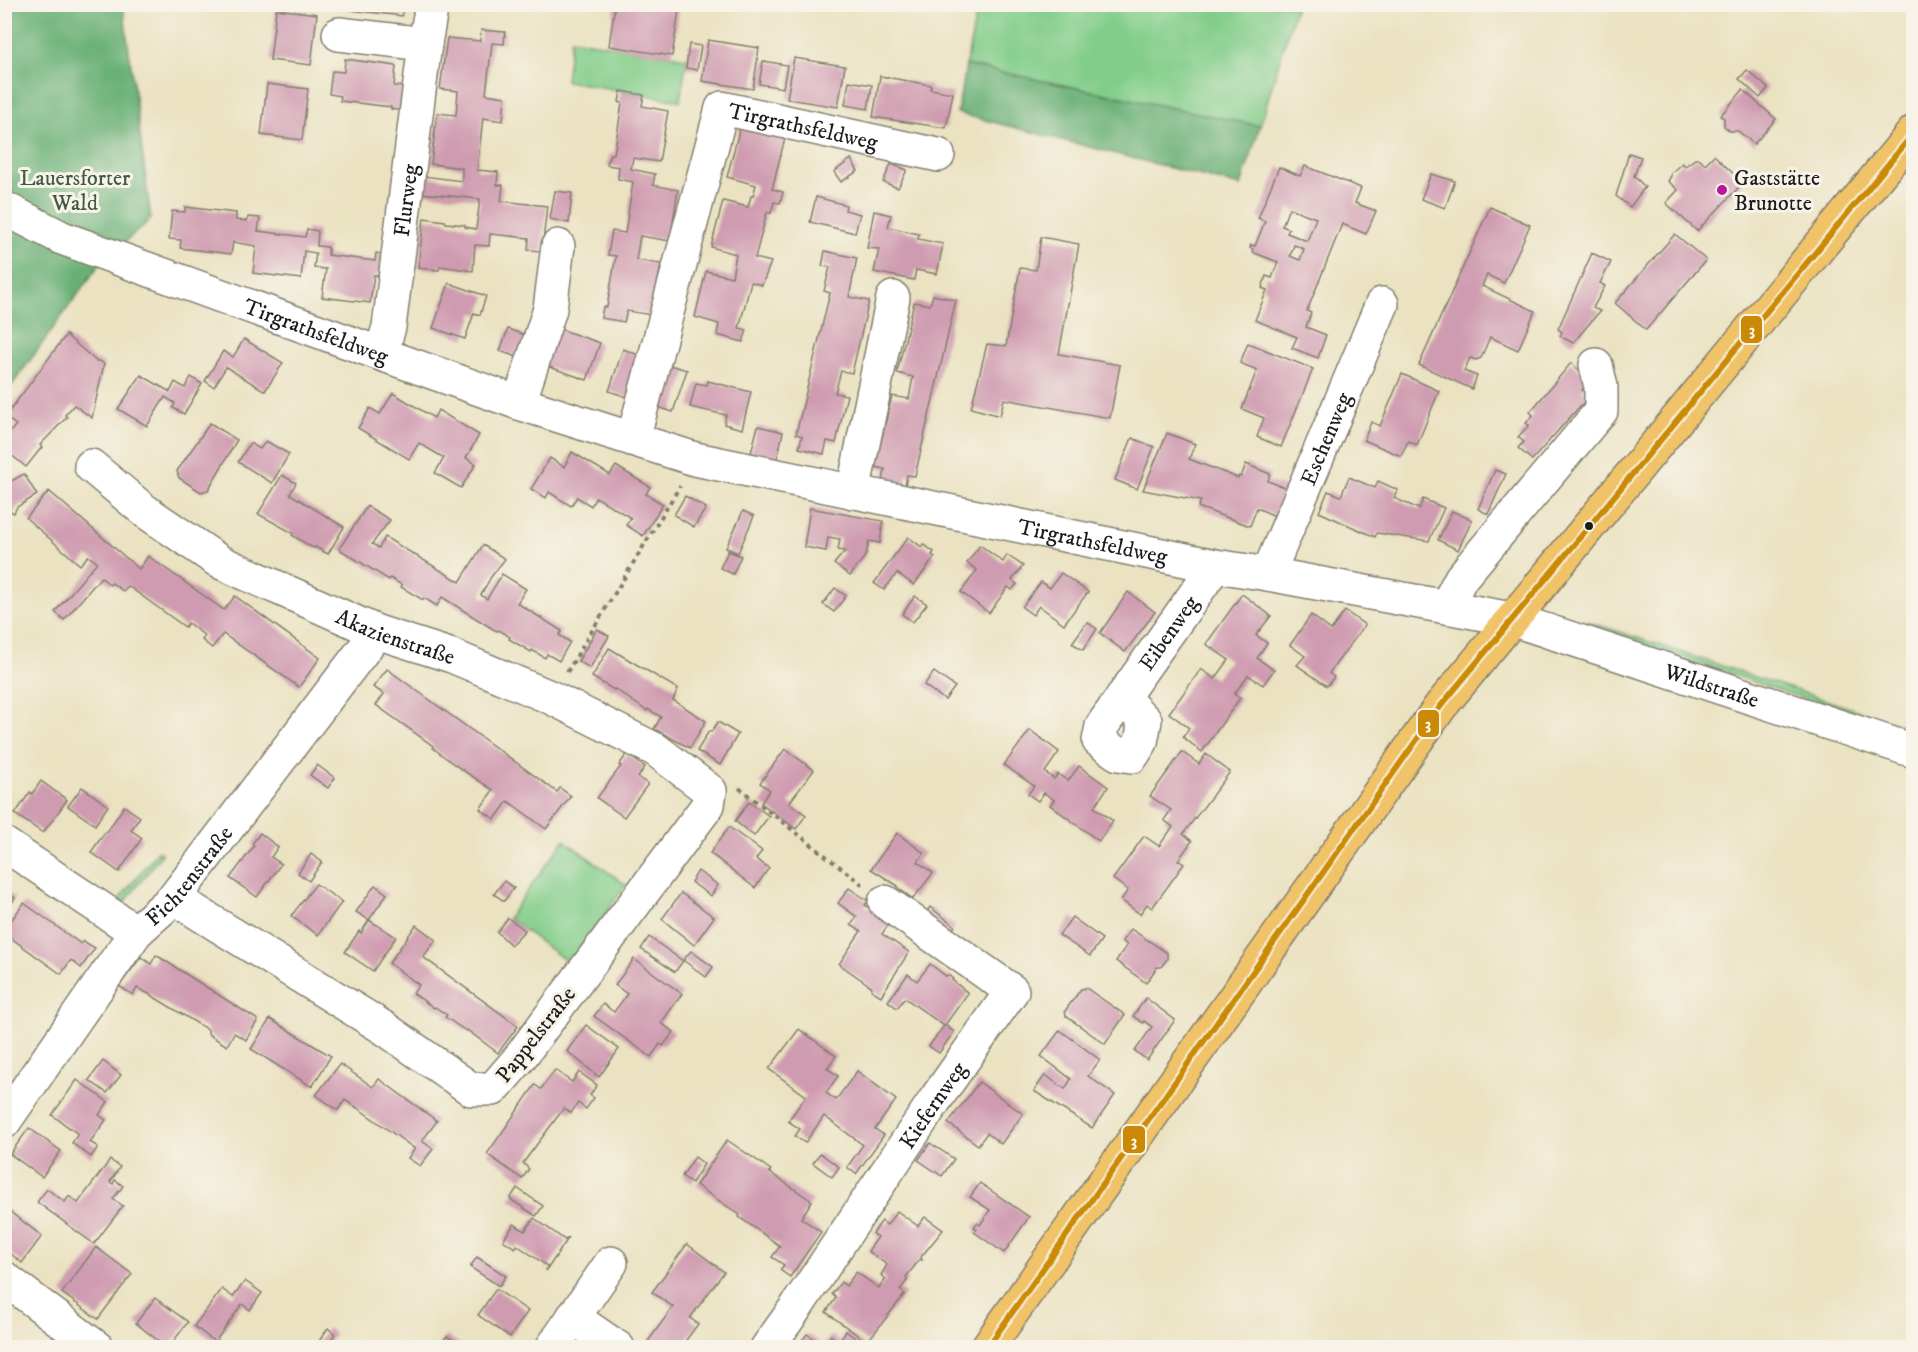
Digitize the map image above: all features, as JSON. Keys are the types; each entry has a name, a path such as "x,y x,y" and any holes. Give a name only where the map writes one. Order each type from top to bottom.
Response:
{"main road":[{"path":"987,1347 1440,707 1914,132"}],"street":[{"name":"Flurweg","path":"381,354 389,327 432,4"},
{"path":"339,34 425,44"},
{"name":"Tirgrathsfeldweg","path":"633,440 722,108 938,155"},
{"name":"Tirgrathsfeldweg","path":"4,208 62,238 381,354 519,403 695,459 1215,566 1511,619"},
{"path":"519,403 550,309 558,246"},
{"path":"853,492 893,298"},
{"name":"Eschenweg","path":"1268,574 1382,304"},
{"path":"1446,607 1461,579 1601,411 1601,387 1596,365"},
{"name":"Akazienstraße","path":"91,466 145,511 220,562 377,632 452,656 552,698 656,750 710,791"},
{"name":"Eibenweg","path":"1122,697 1215,566"},
{"name":"Wildstraße","path":"1511,619 1914,751"},
{"name":"Fichtenstraße","path":"4,1122 136,932 174,898 377,632"},
{"name":"Pappelstraße","path":"174,898 384,1028 471,1089 493,1089 518,1060 708,805 710,791"},
{"path":"4,844 136,932"},
{"name":"Kiefernweg","path":"767,1347 1012,991 885,902"},
{"path":"552,1347 611,1263"},
{"path":"4,1278 97,1347"},
{"path":"573,1317 618,1347"}],"path":[{"path":"552,698 695,459"},
{"path":"710,791 728,781 885,902"}],"green space":[{"name":"Lauersforter Wald","path":"5,5 123,5 151,219 99,265 5,395"},
{"path":"978,5 1296,5 1260,126 966,65"},
{"path":"571,39 687,58 680,101 566,81"},
{"path":"966,65 1260,126 1241,186 957,113"},
{"path":"1586,621 1913,729 1913,735 1602,631"},
{"path":"564,840 626,885 569,963 508,918"},
{"path":"158,851 162,854 124,903 118,901"}],"building":[{"path":"352,4 404,4 402,16 351,10"},
{"path":"615,4 680,4 672,56 609,46"},
{"path":"276,9 317,14 311,65 270,60"},
{"path":"481,30 505,32 504,44 492,43 486,94 505,97 503,121 483,118 477,170 498,172 497,185 503,185 501,201 547,206 542,251 528,250 529,238 490,234 489,246 475,245 473,271 440,266 439,270 418,268 424,218 476,229 480,199 421,193 423,176 462,181 462,168 431,164 437,113 456,115 458,91 440,89 447,38 480,41"},
{"path":"708,40 759,48 753,89 702,81"},
{"path":"689,44 701,46 697,70 686,68"},
{"path":"794,58 845,66 838,107 787,99"},
{"path":"345,59 396,66 394,86 405,87 403,111 391,109 391,107 340,101 341,96 329,94 332,71 344,72"},
{"path":"763,61 787,65 783,88 759,84"},
{"path":"1747,70 1768,88 1760,98 1739,79"},
{"path":"880,76 931,85 930,89 953,93 946,128 873,117"},
{"path":"849,81 872,85 868,109 845,105"},
{"path":"267,84 308,89 302,140 261,135"},
{"path":"1743,90 1776,119 1754,144 1738,131 1730,131 1724,126 1724,118 1720,116"},
{"path":"621,91 644,95 642,106 668,111 659,162 633,158 631,169 655,174 653,185 678,190 670,241 640,236 636,260 661,264 652,315 627,311 624,322 601,318 603,307 607,307 616,256 608,255 612,231 625,233 633,182 618,179 619,167 607,165 610,154 614,154 622,103 619,102"},
{"path":"740,127 799,130 795,141 785,138 772,189 783,192 780,203 774,202 771,213 767,212 755,258 771,262 762,285 751,282 739,328 747,330 743,342 717,335 719,324 695,317 706,271 732,277 736,254 711,247 723,201 748,207 756,185 727,177"},
{"path":"1629,153 1641,157 1634,176 1645,187 1630,207 1616,196"},
{"path":"1714,155 1743,183 1697,231 1666,203 1678,190 1668,181 1671,173 1682,163 1685,166 1695,159 1700,159 1705,164"},
{"path":"851,159 858,171 841,182 834,172"},
{"path":"891,164 907,170 898,188 883,182"},
{"path":"1305,166 1361,188 1355,203 1376,211 1366,234 1342,224 1307,311 1311,313 1306,327 1326,335 1318,358 1292,348 1297,337 1255,320 1267,290 1262,288 1266,276 1272,278 1278,262 1252,252 1253,249 1250,248 1251,245 1255,246 1265,221 1258,218 1279,167 1300,176","holes":["1289,208 1316,218 1307,241 1287,233 1289,229 1282,226","1294,245 1304,249 1300,260 1290,256"]},
{"path":"1431,174 1455,181 1445,208 1421,199"},
{"path":"555,191 572,193 569,223 550,219"},
{"path":"816,197 846,205 845,210 860,214 855,233 810,222"},
{"path":"185,207 236,213 236,220 247,221 248,217 260,218 258,231 305,237 307,229 318,231 317,246 328,247 328,255 375,261 376,253 388,255 385,277 374,275 370,303 322,297 326,269 314,268 316,253 304,251 301,279 253,273 256,246 233,242 231,254 180,248 181,240 169,239 172,211 185,212"},
{"path":"1490,207 1530,225 1504,283 1487,275 1482,286 1535,311 1518,350 1490,337 1481,358 1476,360 1470,358 1464,371 1477,376 1472,389 1419,365"},
{"path":"874,211 891,215 888,227 919,234 918,239 943,244 937,274 916,270 914,280 874,272 879,249 867,248"},
{"path":"1675,234 1706,260 1646,330 1615,303"},
{"path":"1041,237 1079,244 1059,354 1120,365 1110,418 1004,399 1000,416 971,408 987,344 1006,346 1020,268 1036,270"},
{"path":"825,251 857,258 849,297 869,301 852,373 841,371 835,393 847,395 836,443 827,441 824,454 799,448 802,436 796,434 830,293 824,291 830,267 822,266"},
{"path":"1592,253 1611,262 1600,283 1605,286 1593,308 1600,311 1573,343 1560,336 1562,332 1558,329"},
{"path":"449,283 486,296 480,315 474,313 465,339 433,328"},
{"path":"933,295 956,300 915,476 907,475 905,486 883,481 885,469 875,467 892,396 909,399 913,377 897,373 914,302 930,305"},
{"path":"551,326 600,343 587,380 538,363"},
{"path":"508,329 531,337 523,359 500,351"},
{"path":"66,335 96,361 104,364 92,418 74,405 65,415 67,417 40,445 42,447 26,467 4,449 4,439 16,425 5,417"},
{"path":"244,339 283,363 265,391 226,367 214,387 205,381 223,351 233,357"},
{"path":"1248,343 1313,369 1281,447 1257,437 1264,418 1242,409 1257,370 1240,363"},
{"path":"623,349 644,357 630,398 609,391"},
{"path":"1571,363 1591,381 1582,390 1589,396 1532,460 1518,448 1524,442 1518,437 1529,425 1526,423 1533,415 1530,412"},
{"path":"666,364 687,370 673,412 652,405"},
{"path":"1402,374 1439,391 1417,445 1408,441 1401,456 1364,440 1371,422 1380,426"},
{"path":"141,375 170,392 175,382 185,388 191,377 202,384 184,414 173,408 175,403 165,397 147,426 118,409"},
{"path":"708,381 751,392 742,429 724,424 726,415 690,407 696,383 707,385"},
{"path":"393,393 434,418 438,410 479,435 466,458 476,464 461,488 435,473 444,458 419,443 409,459 358,428 370,408 380,414"},
{"path":"210,423 237,440 208,490 201,492 179,478 177,471"},
{"path":"758,426 783,432 777,459 751,453"},
{"path":"1167,433 1195,444 1189,459 1238,478 1241,477 1246,464 1270,474 1268,481 1286,488 1275,516 1257,508 1250,526 1198,507 1201,501 1143,490"},
{"path":"1132,438 1154,447 1137,489 1115,480"},
{"path":"266,441 289,454 272,483 238,462 250,443 260,449"},
{"path":"572,452 610,475 616,466 650,487 646,494 663,504 643,536 626,525 631,518 596,497 591,506 577,497 571,506 549,492 546,498 531,489 550,458 564,467"},
{"path":"1495,470 1506,474 1488,514 1478,509"},
{"path":"24,474 37,495 17,507 14,513 4,508 4,485"},
{"path":"282,475 296,483 290,494 344,527 328,554 311,547 292,535 293,533 258,514"},
{"path":"1349,477 1375,488 1378,481 1398,490 1394,498 1419,509 1423,499 1444,508 1429,541 1377,533 1375,537 1319,512 1328,491 1341,496"},
{"path":"49,491 139,569 148,556 224,610 235,596 320,658 299,687 223,634 212,648 202,640 205,636 188,623 185,627 128,586 123,591 112,583 110,585 101,577 64,620 55,612 97,562 88,556 80,565 26,518"},
{"path":"685,496 706,508 694,527 674,515"},
{"path":"367,506 390,520 372,544 379,548 385,537 460,582 483,545 505,559 481,595 487,599 502,574 526,589 517,603 562,631 559,635 570,642 559,661 547,654 545,658 532,650 531,652 499,630 493,629 442,597 437,606 424,598 423,600 401,587 402,585 390,578 389,580 339,549"},
{"path":"810,508 883,521 880,543 869,541 866,555 850,576 834,564 845,551 838,550 840,539 828,537 826,551 804,547"},
{"path":"743,511 754,516 738,553 726,548"},
{"path":"1452,511 1472,520 1458,550 1438,540"},
{"path":"908,537 934,552 932,555 935,557 914,585 897,573 884,590 874,583"},
{"path":"980,545 1003,562 1007,555 1023,566 1012,580 1017,584 1012,590 1008,587 989,613 961,592 977,570 967,563"},
{"path":"728,551 741,556 733,574 720,568"},
{"path":"1061,573 1088,592 1064,624 1039,606 1033,615 1022,607 1041,582 1050,588"},
{"path":"835,588 846,596 834,612 823,604"},
{"path":"1128,592 1155,612 1125,652 1100,633"},
{"path":"1242,594 1271,616 1256,635 1267,643 1257,658 1274,670 1263,685 1248,675 1234,694 1240,698 1202,752 1183,737 1189,728 1169,713 1201,669 1215,679 1229,660 1206,644"},
{"path":"915,596 927,604 913,622 902,614"},
{"path":"1345,611 1365,625 1329,673 1334,677 1327,686 1297,665 1305,656 1290,645 1311,615 1331,630"},
{"path":"1087,622 1097,629 1083,650 1072,643"},
{"path":"597,629 609,636 590,668 578,661"},
{"path":"609,648 678,689 673,700 706,721 690,748 654,729 661,717 648,709 647,711 615,689 592,677"},
{"path":"387,669 557,792 560,788 571,796 546,829 508,801 495,819 480,809 493,790 455,765 433,746 376,705 384,694 373,687"},
{"path":"934,672 955,687 945,700 924,685"},
{"path":"718,722 738,734 720,765 697,751 709,731 711,732"},
{"path":"1030,730 1059,752 1045,772 1054,779 1058,774 1068,781 1079,766 1108,787 1094,807 1113,821 1099,841 1050,805 1054,800 1044,793 1038,801 1028,794 1034,786 1004,765"},
{"path":"785,749 814,770 789,803 806,815 796,829 761,803 770,790 760,783"},
{"path":"1182,752 1199,764 1206,754 1230,772 1183,834 1192,841 1178,860 1184,864 1152,908 1147,904 1140,914 1121,900 1128,890 1113,879 1144,836 1159,846 1173,827 1164,820 1171,810 1150,796"},
{"path":"627,754 645,767 638,777 648,784 624,817 597,798 621,766 619,765"},
{"path":"317,765 335,778 328,788 310,775"},
{"path":"41,781 67,800 43,833 15,814 30,792 32,794"},
{"path":"82,787 108,806 95,825 68,806"},
{"path":"749,802 769,816 754,836 735,821"},
{"path":"124,806 140,817 131,830 142,838 119,872 91,852"},
{"path":"729,827 762,851 756,859 769,868 755,888 710,853"},
{"path":"260,833 278,847 271,857 281,864 257,897 230,878 254,846 252,844"},
{"path":"897,833 924,853 918,862 933,873 913,899 898,886 871,869"},
{"path":"311,854 322,862 309,881 298,873"},
{"path":"698,871 718,885 711,896 691,882"},
{"path":"504,881 514,888 504,901 494,894"},
{"path":"316,884 342,902 318,935 291,916"},
{"path":"375,885 387,894 369,920 356,912"},
{"path":"849,888 868,901 865,905 890,922 882,934 909,952 881,996 839,964 861,931 851,925 857,917 838,903"},
{"path":"4,890 15,898 4,913"},
{"path":"681,893 714,917 694,945 662,919"},
{"path":"24,903 81,944 83,941 95,948 81,968 71,960 61,974 4,933"},
{"path":"930,907 955,926 946,939 921,920"},
{"path":"1072,917 1102,939 1090,956 1059,935"},
{"path":"508,918 525,930 511,945 497,932"},
{"path":"369,920 396,937 373,971 345,952"},
{"path":"416,925 436,940 423,957 518,1026 498,1053 413,993 419,985 389,963"},
{"path":"1131,929 1167,953 1167,959 1161,967 1157,967 1146,983 1116,961 1127,945 1122,941"},
{"path":"649,937 683,961 675,972 641,949"},
{"path":"691,951 713,967 706,977 683,960"},
{"path":"156,955 258,1020 246,1040 234,1033 227,1046 208,1034 208,1030 149,994 137,988 133,995 119,986 141,957 151,964"},
{"path":"634,959 682,994 661,1023 674,1032 663,1046 660,1044 651,1057 594,1016 603,1004 614,1012 625,997 627,994 615,985"},
{"path":"930,964 946,976 948,975 968,993 945,1025 954,1032 939,1053 929,1046 944,1026 905,998 897,1008 888,1001 908,974 917,981"},
{"path":"1086,988 1125,1015 1105,1044 1066,1016 1065,1011 1081,989"},
{"path":"1146,998 1175,1020 1147,1060 1135,1051 1152,1027 1133,1016"},
{"path":"270,1019 331,1056 312,1087 251,1049"},
{"path":"586,1025 619,1049 599,1077 567,1051"},
{"path":"799,1029 836,1056 827,1068 838,1076 826,1093 836,1100 857,1071 896,1100 875,1129 884,1135 856,1174 847,1167 863,1145 824,1116 805,1143 795,1136 800,1129 788,1121 806,1096 769,1069"},
{"path":"1060,1030 1100,1060 1088,1076 1115,1095 1092,1128 1034,1091 1045,1075 1065,1089 1071,1079 1041,1056"},
{"path":"103,1061 121,1075 107,1093 89,1080"},
{"path":"340,1064 373,1087 379,1079 437,1121 422,1141 433,1149 420,1166 408,1158 415,1149 359,1109 345,1100 338,1110 316,1095"},
{"path":"555,1070 572,1082 579,1072 597,1085 590,1095 594,1098 586,1109 578,1103 571,1113 564,1108 523,1163 529,1169 522,1179 487,1154 535,1085 541,1089"},
{"path":"77,1080 108,1102 99,1115 106,1120 90,1142 98,1147 91,1157 72,1143 78,1134 52,1115"},
{"path":"979,1082 1023,1114 1001,1144 987,1133 978,1145 948,1123"},
{"path":"29,1128 61,1151 42,1177 10,1154"},
{"path":"727,1140 812,1201 801,1218 821,1232 790,1277 780,1270 784,1265 772,1257 780,1246 696,1185"},
{"path":"930,1143 954,1159 942,1176 918,1160"},
{"path":"820,1153 839,1167 832,1177 813,1163"},
{"path":"695,1157 704,1164 692,1183 682,1176"},
{"path":"110,1160 120,1167 110,1182 113,1184 115,1180 123,1186 113,1199 123,1206 94,1244 37,1202 47,1189 65,1202 69,1196 78,1203"},
{"path":"980,1183 1029,1217 1004,1253 974,1232 977,1229 974,1227 977,1223 980,1225 990,1210 970,1197"},
{"path":"517,1188 543,1206 536,1216 510,1199"},
{"path":"5,1208 42,1236 22,1263 5,1249"},
{"path":"897,1211 918,1226 925,1217 943,1230 921,1257 922,1260 920,1259 906,1277 908,1279 900,1290 905,1294 867,1342 826,1312 836,1298 832,1294 841,1282 846,1286 856,1272 879,1288 886,1279 881,1275 887,1265 868,1251 878,1237 873,1234 878,1226 882,1221 887,1225"},
{"path":"534,1218 565,1240 569,1237 546,1271 547,1266 517,1245 515,1248 503,1240 514,1224 525,1231"},
{"path":"687,1244 724,1272 690,1318 698,1324 681,1347 651,1347 646,1344 673,1307 652,1292"},
{"path":"96,1247 132,1274 98,1319 62,1293"},
{"path":"477,1257 506,1276 499,1286 470,1267"},
{"path":"245,1281 262,1293 250,1310 242,1304 215,1342 194,1326 222,1289 233,1297"},
{"path":"496,1289 528,1311 510,1337 478,1315"},
{"path":"155,1298 188,1322 169,1347 136,1323"},
{"path":"328,1328 335,1334 327,1346 319,1341"},
{"path":"846,1331 864,1345 863,1347 797,1347 807,1334 823,1345 831,1335 839,1341"},
{"path":"447,1336 464,1347 439,1346"}],"transit line":[{"name":"3","path":"987,1348 1440,707 1914,133"}],"place":[{"name":"Gaststätte Brunotte","path":"1722,190"}]}
